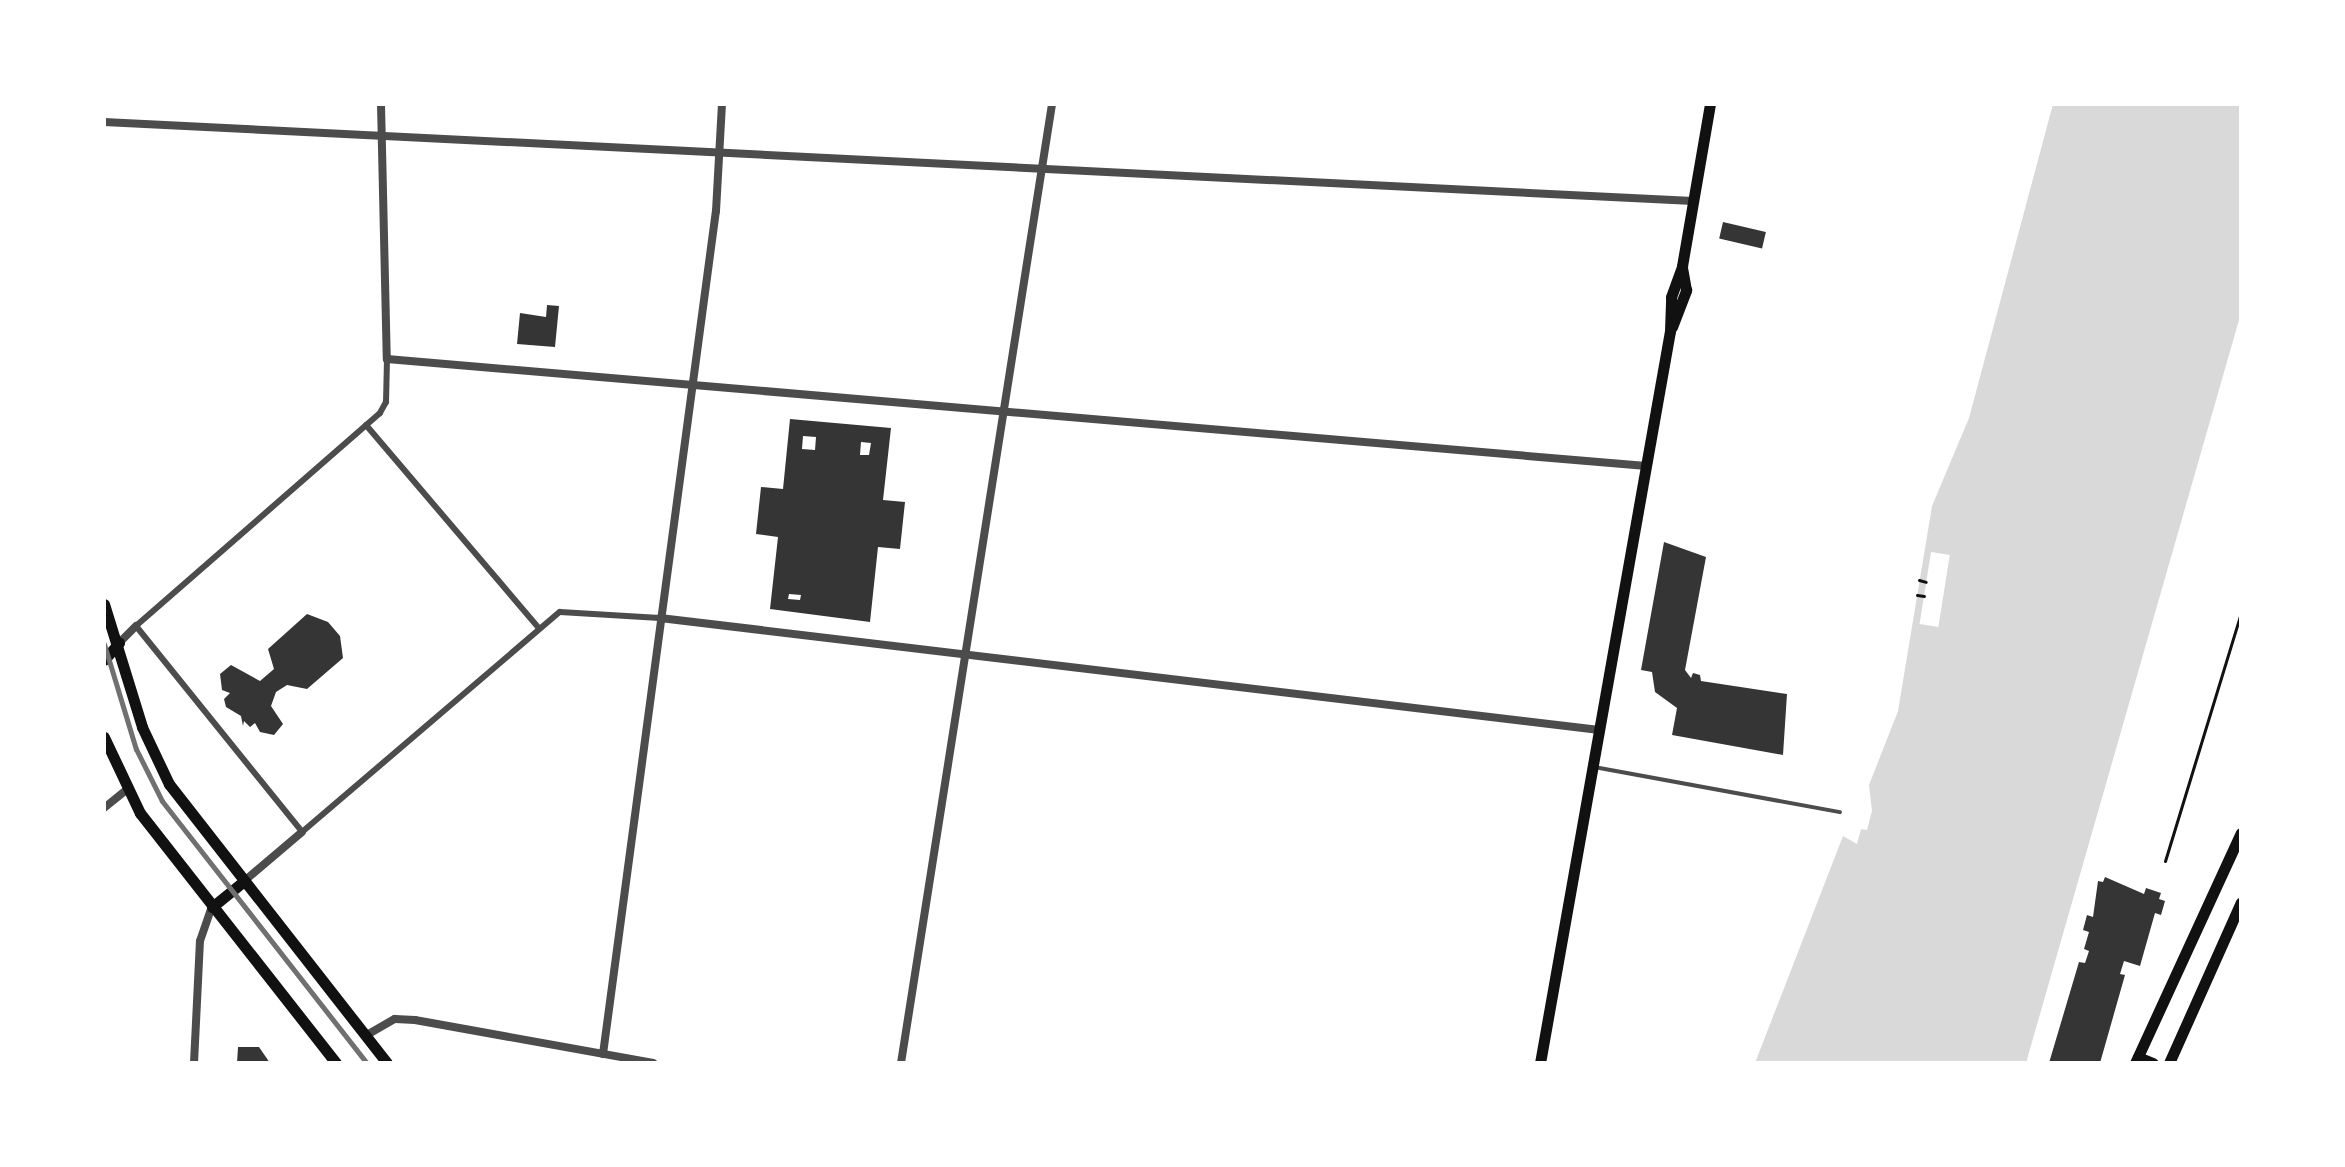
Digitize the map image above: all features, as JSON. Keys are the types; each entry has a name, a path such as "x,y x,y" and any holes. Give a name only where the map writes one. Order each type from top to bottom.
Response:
{"main road":[{"path":"1540,1063 1670,331 1672,288 1682,266 1710,104"},
{"path":"104,604 158,765 243,882 387,1063"},
{"path":"104,660 119,643"},
{"path":"104,737 126,790 212,907 336,1063"},
{"path":"2153,1063 2136,1060 2241,833"},
{"path":"212,907 243,882"},
{"path":"2169,1063 2241,902"}],"street":[{"path":"119,643 385,407 387,359 381,104"},
{"path":"603,1054 720,152 722,104"},
{"path":"901,1063 1000,412 1052,104"},
{"path":"104,122 1693,201"},
{"path":"387,359 1646,466"},
{"path":"366,425 539,628"},
{"path":"243,882 539,628 565,610 660,618 1599,730"},
{"path":"136,626 302,832"},
{"path":"104,808 126,790"},
{"path":"194,1063 200,941 212,907"},
{"path":"365,1036 395,1019 415,1020 653,1063"}],"lane":[{"path":"1592,766 1840,812"}],"path":[{"path":"1919,580 1926,582"},
{"path":"1917,595 1924,596"},
{"path":"2165,861 2241,613"}],"shaded area":[{"path":"2053,104 2241,104 2241,313 2026,1063 1755,1063 1843,836 1857,844 1861,829 1867,830 1872,811 1869,785 1898,711 1932,506 1969,418"}],"pier":[{"path":"1931,552 1950,555 1938,627 1920,624"}],"building":[{"path":"1723,222 1766,232 1762,248 1719,239"},
{"path":"547,305 559,306 555,347 517,344 520,313 546,317"},
{"path":"790,419 891,428 883,500 905,502 900,549 878,547 870,622 770,609 778,537 756,534 761,487 783,489","holes":["803,436 816,437 815,450 802,449","861,442 871,443 869,455 860,455","789,594 801,595 800,600 788,599"]},
{"path":"1664,542 1706,557 1685,670 1691,678 1693,673 1700,675 1701,681 1787,694 1783,755 1672,735 1677,708 1655,692 1652,672 1641,670"},
{"path":"307,614 328,622 340,636 343,658 307,689 287,685 276,692 271,706 283,724 274,735 260,732 255,723 250,727 244,721 243,726 241,716 226,707 224,699 230,693 222,690 220,674 231,665 260,681 274,669 268,649"},
{"path":"2105,877 2144,894 2146,888 2161,893 2159,899 2165,901 2161,915 2155,913 2140,966 2124,961 2120,974 2125,975 2100,1063 2049,1063 2079,962 2085,963 2089,951 2084,949 2089,932 2083,930 2087,915 2093,917 2098,881 2103,882"},
{"path":"238,1047 259,1047 270,1063 237,1063"}],"railway":[{"path":"104,644 136,749 162,801 367,1063"}]}
